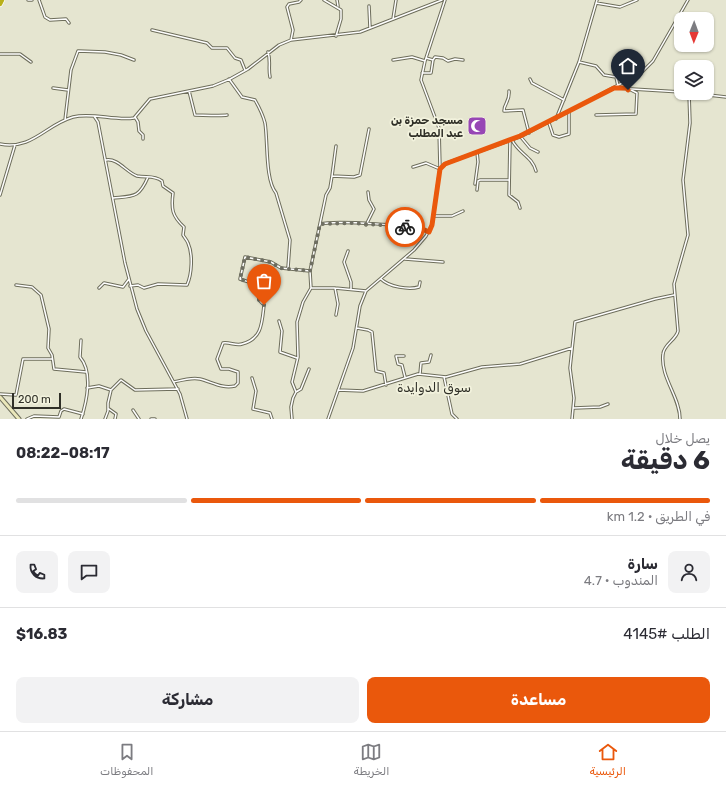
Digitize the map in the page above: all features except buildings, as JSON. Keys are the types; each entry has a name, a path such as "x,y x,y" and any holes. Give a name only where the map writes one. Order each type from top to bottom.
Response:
{"highway":[{"path":"0,4 2,0"}],"street":[{"path":"39,0 45,18 50,20 66,19 69,23"},
{"path":"291,40 293,30 287,7 289,4 302,0"},
{"path":"324,0 338,6"},
{"path":"336,36 342,12 338,6 337,0"},
{"path":"393,19 396,0"},
{"path":"0,144 15,145 35,139 65,120 80,116 135,117 150,99 213,86 245,70 268,52 291,40 309,37 336,36 370,28 442,0"},
{"path":"328,419 352,348 360,306 366,291 405,259 421,243 429,232 433,216 440,168 439,124 422,87 422,73 445,0"},
{"path":"556,119 579,62 597,0"},
{"path":"596,3 620,7 637,0"},
{"path":"440,168 445,164 529,133 618,86 646,69 688,0"},
{"path":"369,6 370,28"},
{"path":"152,30 207,43 212,48 227,48 235,58 241,60 245,70"},
{"path":"65,120 73,62 78,51 105,52 122,55 134,60"},
{"path":"268,52 270,60 268,70 270,77"},
{"path":"0,54 20,54 31,62"},
{"path":"393,60 412,57 425,61"},
{"path":"426,58 433,60 437,57 448,61 455,59 463,60"},
{"path":"422,73 431,73 433,60"},
{"path":"579,62 596,66 604,75 616,76 618,86"},
{"path":"229,79 242,97 255,100 264,121 268,164 272,187 276,194 290,240 288,268"},
{"path":"530,79 532,83 564,100"},
{"path":"53,88 68,90"},
{"path":"614,88 674,91"},
{"path":"596,115 636,114 637,93 627,88"},
{"path":"189,92 195,115 211,114 221,117 226,115"},
{"path":"509,92 510,99 505,106 504,111 523,110 529,133"},
{"path":"714,96 726,97"},
{"path":"680,419 679,406 668,382 663,356 665,349 678,333 674,279 688,235 683,180 690,126 690,100"},
{"path":"549,122 553,135 559,137 569,134 569,112"},
{"path":"94,116 98,122 130,286 146,331 178,389 185,405 187,419"},
{"path":"98,122 101,116"},
{"path":"135,117 138,122 139,131 143,135 144,139"},
{"path":"332,176 354,177 360,175 369,129"},
{"path":"520,136 530,148 538,152"},
{"path":"511,140 518,151 533,162 536,171"},
{"path":"511,140 509,195 518,202 520,208"},
{"path":"0,195 15,145"},
{"path":"296,392 292,382 297,358 297,322 303,302 311,288 310,271 332,176 336,146"},
{"path":"475,184 478,162 477,152"},
{"path":"106,160 114,160 128,172 137,176 161,179 164,187 172,193 171,203 174,218 184,227 183,234 188,242 190,250 191,268 187,285 158,284 144,288 138,285 130,286"},
{"path":"413,167 426,163 440,168"},
{"path":"113,198 135,196 139,194 148,177"},
{"path":"477,190 478,182 480,180 509,180"},
{"path":"366,225 374,209 369,200 368,192"},
{"path":"433,216 452,216 462,211"},
{"path":"320,224 345,223 416,228 429,232"},
{"path":"348,251 344,262 351,282 351,289"},
{"path":"174,382 197,379 214,385 233,387 236,385 238,372 220,368 217,356 223,343 242,344 256,338 261,328 264,306 259,300 258,287 240,279 244,258 248,257 271,262 279,267 310,271"},
{"path":"405,259 443,262"},
{"path":"100,288 104,283 123,287 129,279"},
{"path":"381,279 390,286 407,288 419,287 420,282"},
{"path":"16,285 32,287 40,293 49,328 48,348 55,370 86,372"},
{"path":"311,288 335,288 366,291"},
{"path":"335,288 338,304 336,315"},
{"path":"572,419 574,408 570,371 574,324 577,320 654,298 674,295"},
{"path":"279,321 282,331 280,352 297,358"},
{"path":"357,328 372,332 376,371 384,373 386,385"},
{"path":"81,340 80,357 85,363 87,388 81,419"},
{"path":"338,390 363,391 386,385 405,377 420,374 444,377 487,366 520,364 572,348"},
{"path":"420,374 421,363 429,362 431,355"},
{"path":"404,356 396,356 398,364 402,365 405,377"},
{"path":"0,394 16,395 23,359 52,359"},
{"path":"292,419 291,407 296,392 301,389 309,369"},
{"path":"444,377 452,414 457,419"},
{"path":"252,378 256,391 253,408 270,413 272,419"},
{"path":"105,419 109,408 108,403 111,390 121,380 134,390 178,389"},
{"path":"87,388 99,386 111,390"},
{"path":"0,398 19,419"},
{"path":"574,408 600,407 608,404"},
{"path":"109,408 116,414 115,419"},
{"path":"27,419 34,416 59,418 63,409 83,414"},
{"path":"133,410 139,419"}],"way so far":[{"path":"264,305 259,300 258,287 248,281 240,279 245,257 271,262 280,268 310,271 320,224 353,223 405,227"}],"place":[{"name":"مسجد حمزة بن عبد المطلب","path":"477,126"}],"district":[{"name":"سوق الدوايدة","path":"434,387"}],"route":[{"path":"405,227 420,228 429,232 432,225 440,168 445,164 514,139 614,88 627,88 628,90"}]}
